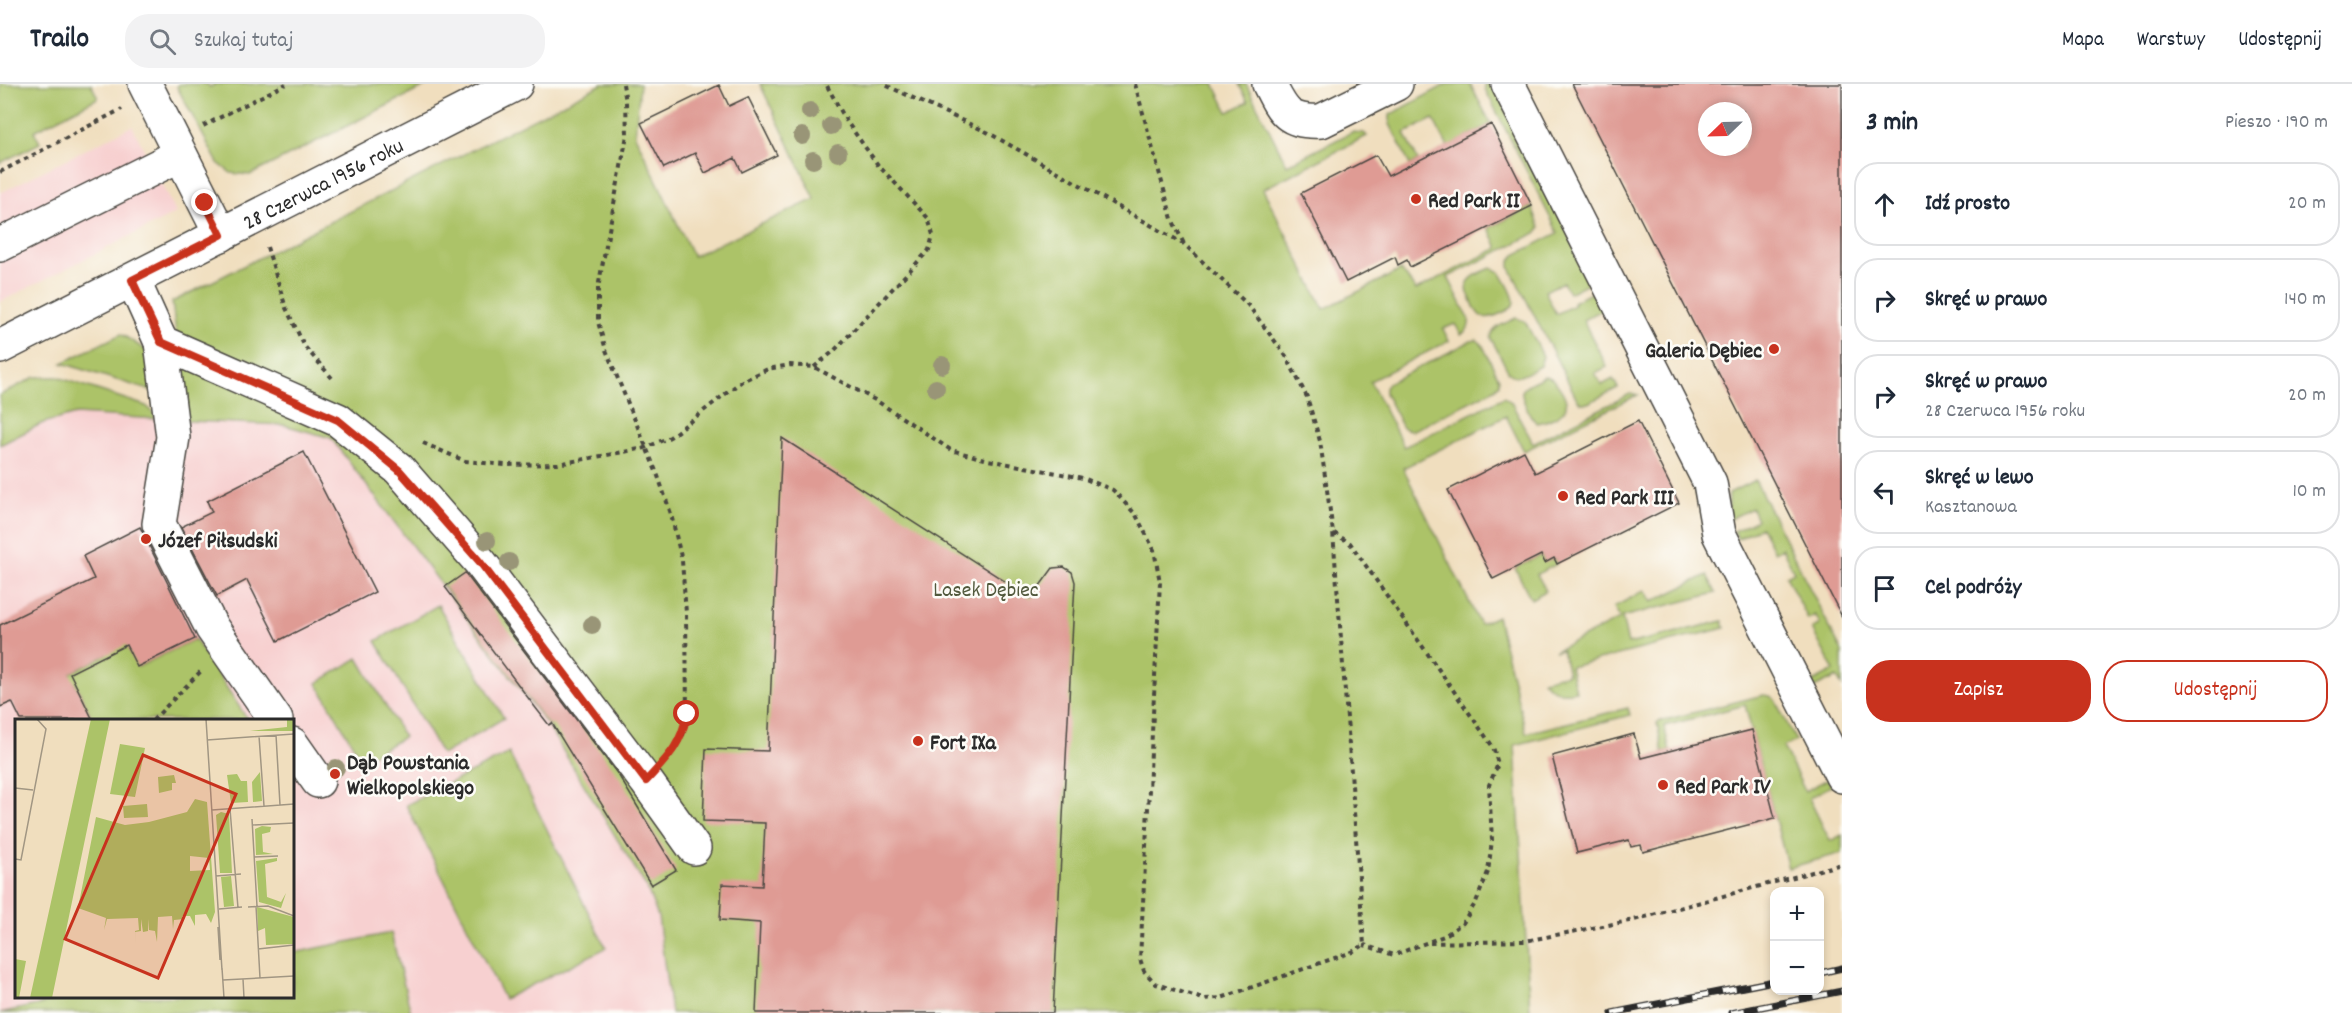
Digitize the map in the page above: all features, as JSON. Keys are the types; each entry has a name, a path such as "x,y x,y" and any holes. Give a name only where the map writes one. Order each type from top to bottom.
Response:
{"street":[{"name":"28 Czerwca 1956 roku","path":"0,347 516,84"},
{"path":"1269,84 1281,107 1292,118 1308,122 1321,122 1396,84"},
{"path":"1508,84 1710,483 1719,534 1842,777"},
{"path":"133,92 177,148 221,235"},
{"path":"0,245 177,148"},
{"path":"132,280 161,342 173,437 159,524 212,628 275,719"},
{"path":"161,342 338,420 399,470 480,562 694,848"},
{"path":"294,747 318,781"}],"path":[{"path":"177,148 286,84"},
{"path":"623,84 627,135 598,288 598,322 606,350 658,476 671,514 682,561 686,613 687,714 683,734 674,751 646,781"},
{"path":"814,367 834,351 929,250 933,235 928,218 878,165 847,122 826,84"},
{"path":"883,84 987,132 1184,244 1248,304 1286,356 1307,397 1320,441 1333,532 1364,945"},
{"path":"1135,84 1172,219 1184,244"},
{"path":"0,172 125,108 133,92"},
{"path":"266,244 286,308 305,347 336,382"},
{"path":"421,442 465,461 505,465 558,464 645,448 670,437 742,381 768,369 790,365 814,367 877,401 951,450 988,460 1083,478 1113,490 1136,515 1154,550 1160,582 1140,959 1144,971 1156,984 1203,999 1221,998 1352,952 1364,945"},
{"path":"1333,532 1350,543 1497,756 1498,764 1489,785 1492,840 1488,872 1476,902 1463,923 1444,936 1394,954 1364,945"},
{"path":"154,719 224,646"},
{"path":"1427,943 1525,941 1634,920 1842,864"}],"shaded area":[{"path":"132,126 176,213 0,302 0,193"},
{"path":"77,414 284,425 331,438 548,726 647,888 658,917 671,1013 0,1013 0,445 43,423"}],"green space":[{"path":"0,84 91,84 98,98 34,131 40,143 0,163"},
{"path":"179,84 207,84 210,87 216,84 430,84 250,175 231,173 218,163 177,87"},
{"name":"Lasek Dębiec","path":"602,84 640,84 635,135 693,256 815,199 760,84 1214,84 1228,112 1248,102 1239,84 1246,84 1287,165 1352,132 1364,133 1367,136 1263,189 1324,309 1401,270 1416,290 1498,248 1489,228 1532,206 1540,228 1536,233 1448,277 1469,319 1467,330 1461,334 1455,324 1443,329 1449,341 1370,381 1404,447 1504,397 1511,402 1533,443 1630,394 1638,395 1524,451 1506,416 1403,468 1480,624 1497,616 1526,733 1628,708 1630,715 1515,745 1530,1013 671,1013 658,917 647,888 548,726 331,438 284,425 187,421 172,302"},
{"path":"1447,84 1470,84 1491,124 1448,147 1433,119 1405,133 1418,161 1410,165 1390,124 1390,115"},
{"path":"1485,84 1493,84 1592,281 1569,293 1563,282 1545,291 1556,314 1597,290 1606,308 1583,320 1607,367 1595,373 1602,385 1613,379 1618,388 1588,403 1581,403 1577,399 1510,268 1510,261 1515,255 1558,233 1485,89"},
{"path":"1491,268 1500,272 1511,290 1514,302 1508,310 1488,318 1479,314 1466,289 1472,278"},
{"path":"1516,318 1525,321 1543,356 1540,366 1517,376 1509,373 1491,338 1497,328"},
{"path":"121,334 149,352 155,392 62,363"},
{"path":"1477,340 1482,344 1499,379 1499,384 1495,389 1412,431 1403,428 1385,393 1388,383"},
{"path":"1545,376 1552,379 1560,388 1566,406 1558,415 1537,423 1529,413 1522,394 1525,386"},
{"path":"35,377 58,377 146,406 156,419 76,414 43,423 0,445 0,395"},
{"path":"1755,480 1842,652 1842,686 1837,677 1814,688 1811,683 1834,671 1812,629 1820,624 1815,615 1808,619 1786,576 1794,572 1782,548 1774,552 1761,527 1738,539 1734,531 1757,520 1752,508 1728,520 1729,493"},
{"path":"1541,555 1545,562 1554,558 1557,564 1537,574 1546,591 1531,599 1515,568"},
{"path":"1707,575 1716,593 1622,617 1628,644 1723,621 1725,628 1570,667 1576,691 1557,691 1543,680 1568,674 1562,650 1555,651 1620,619 1614,607 1645,590 1652,602"},
{"path":"438,605 504,718 442,755 376,641"},
{"path":"119,631 138,667 195,639 247,719 93,719 75,683 63,677 106,655"},
{"path":"358,658 404,737 362,761 317,683"},
{"path":"1763,695 1775,700 1796,741 1783,747 1805,791 1828,779 1831,786 1809,798 1830,841 1842,835 1842,853 1788,868 1745,705 1664,726 1670,751 1663,753 1657,723"},
{"path":"509,753 606,948 504,999 406,805"},
{"path":"391,933 411,1013 0,1013 69,998 294,998 294,953"}],"building":[{"name":"Galeria Dębiec","path":"1572,84 1842,84 1842,617"},
{"path":"719,85 729,106 748,97 777,155 742,172 735,158 705,173 695,153 664,168 641,123"},
{"name":"Red Park II","path":"1491,124 1532,206 1410,267 1407,260 1398,265 1395,257 1346,282 1301,193 1376,155 1388,176"},
{"name":"Red Park III","path":"1638,421 1679,503 1557,564 1554,558 1545,563 1541,555 1493,579 1448,490 1524,451 1535,473"},
{"name":"Fort IXa","path":"782,438 1031,598 1053,568 1064,567 1072,572 1075,582 1053,1013 756,1013 760,923 720,920 722,884 762,886 765,823 703,821 706,749 768,751"},
{"path":"304,452 375,592 278,641 247,580 217,596 181,527 212,512 207,501"},
{"path":"140,527 195,639 137,667 126,645 70,673 93,719 20,719 12,702 0,707 0,625 94,579 83,556"},
{"path":"465,573 619,776 676,870 651,885 552,723 549,725 445,587"},
{"name":"Red Park IV","path":"1752,730 1775,818 1643,852 1641,845 1631,847 1629,840 1577,853 1552,756 1634,734 1641,758"}],"railway":[{"path":"1824,972 1842,968"},
{"path":"1612,1013 1770,982"},
{"path":"1731,1013 1842,991"}],"place":[{"name":"Red Park II","path":"1416,199"},
{"name":"Galeria Dębiec","path":"1774,349"},
{"name":"Red Park III","path":"1563,496"},
{"name":"Józef Piłsudski","path":"146,539"},
{"name":"Fort IXa","path":"918,741"},
{"name":"Dąb Powstania Wielkopolskiego","path":"335,774"},
{"name":"Red Park IV","path":"1663,785"}],"route":[{"path":"205,203 221,235 132,280 161,342 338,420 399,470 480,562 646,781 674,751 683,734 687,714"}]}
